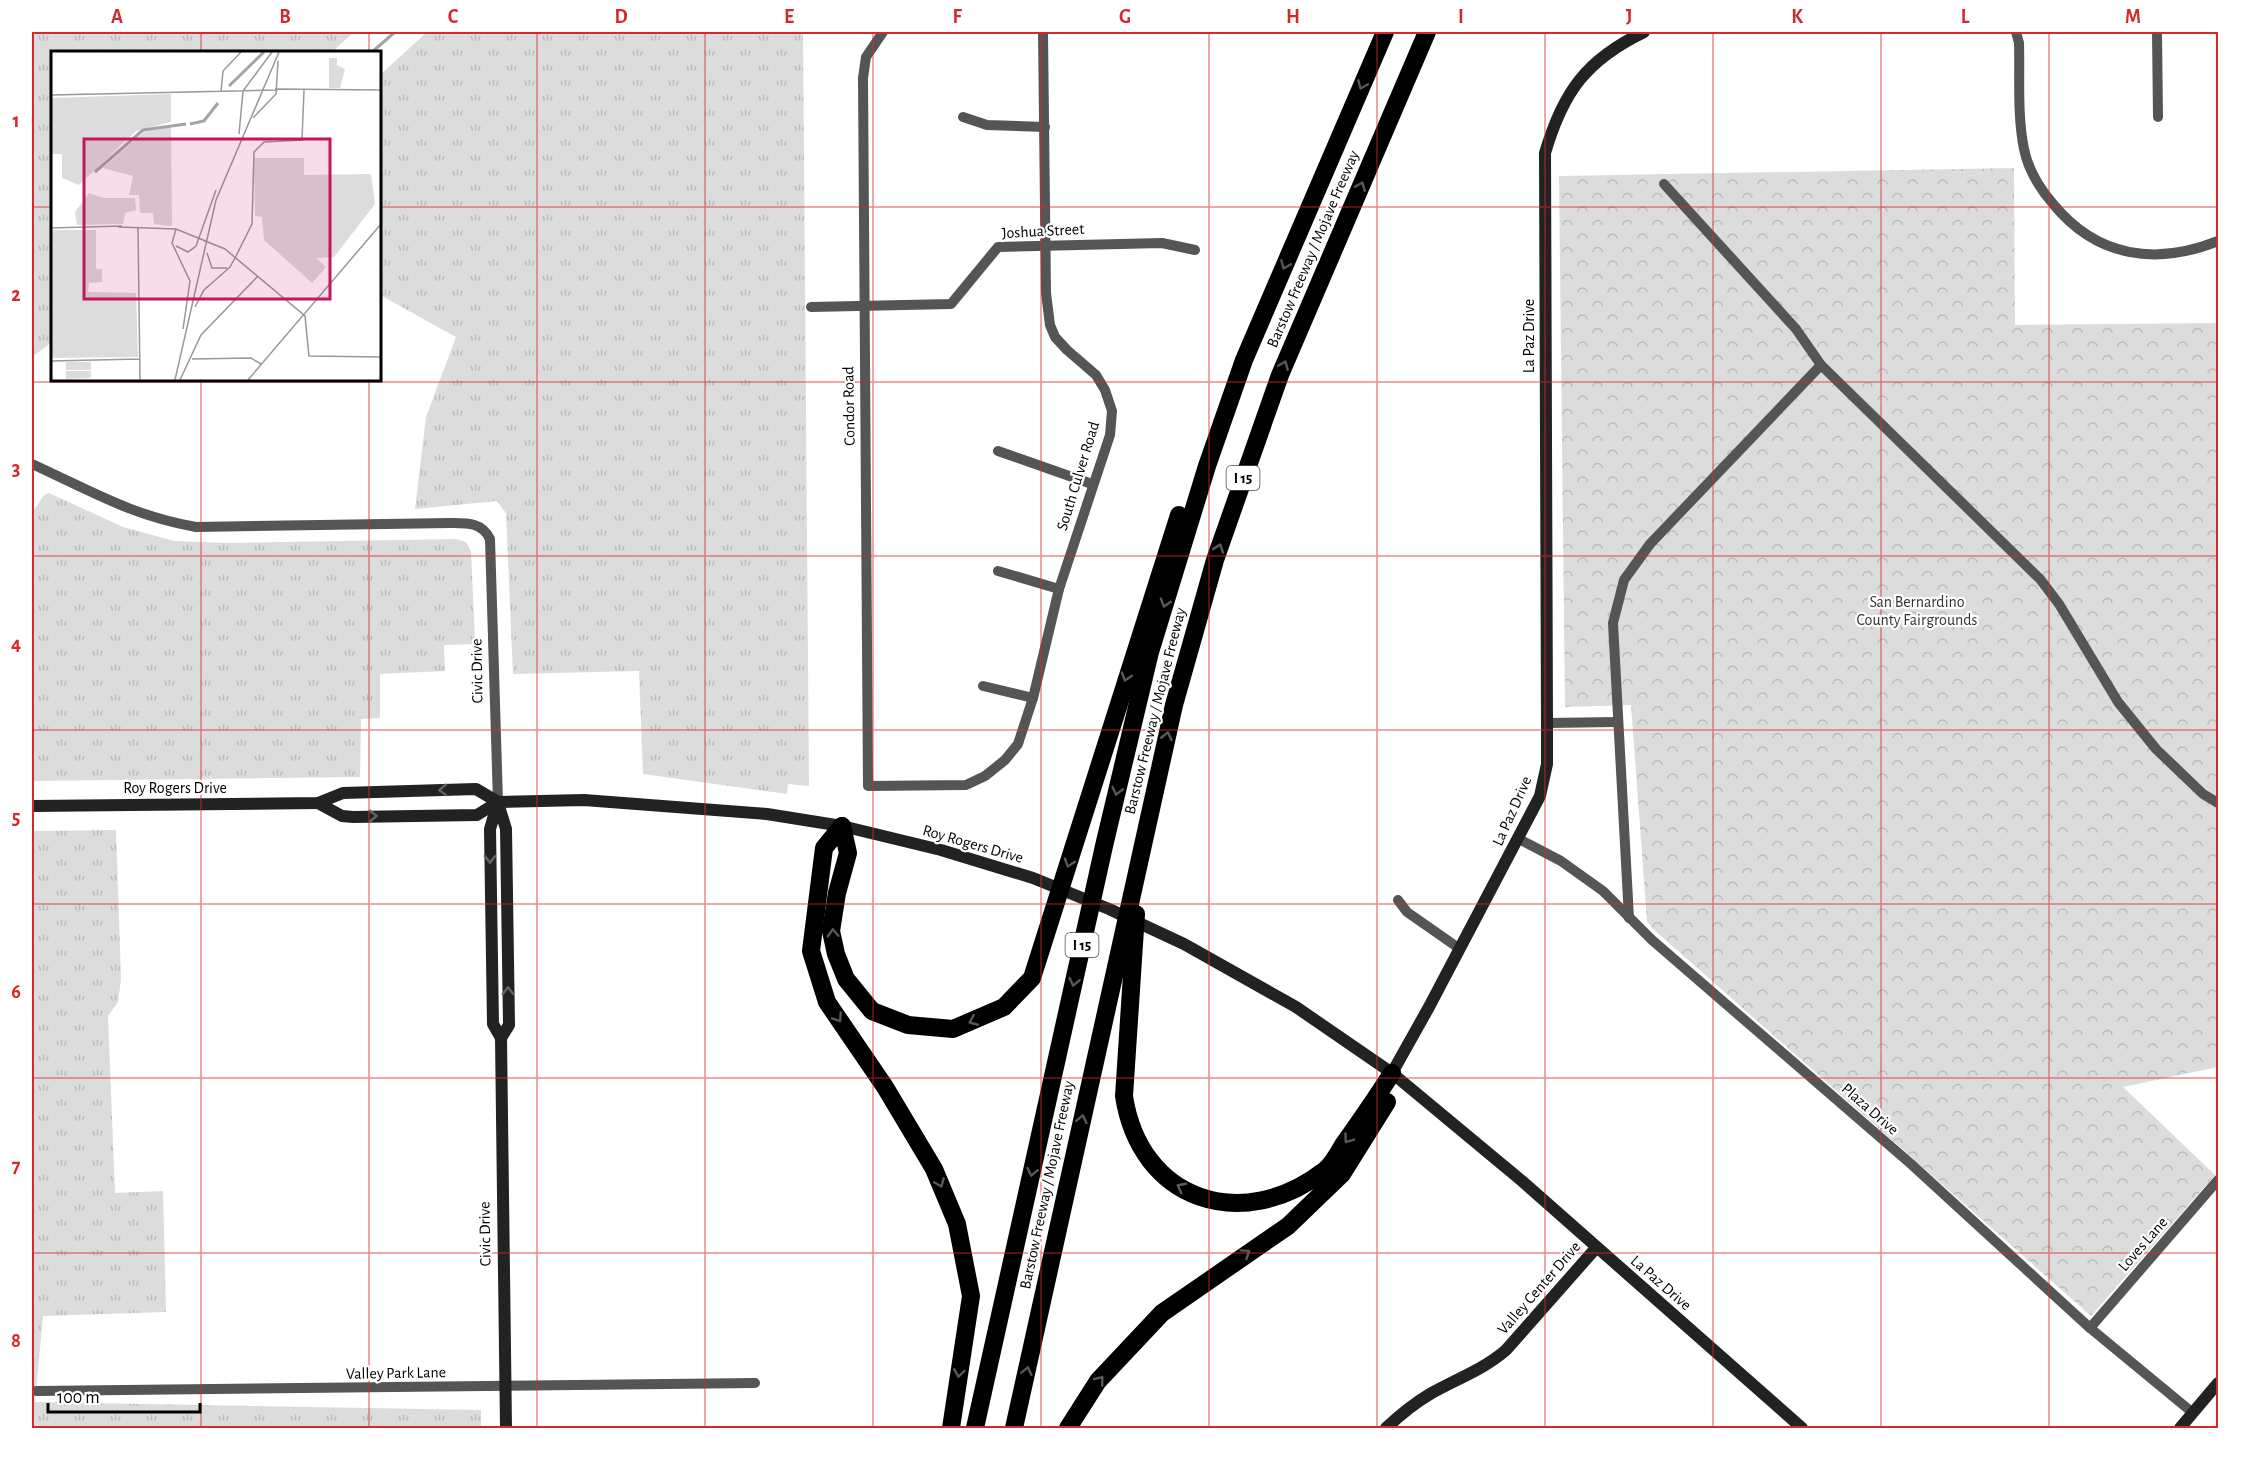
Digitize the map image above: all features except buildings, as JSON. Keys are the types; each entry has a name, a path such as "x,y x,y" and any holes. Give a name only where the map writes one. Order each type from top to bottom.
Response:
{"highway":[{"name":"Barstow Freeway / Mojave Freeway","path":"975,1428 1104,846 1147,663 1207,466 1244,360 1385,32"},
{"name":"Barstow Freeway / Mojave Freeway","path":"1014,1428 1174,705 1215,560 1280,375 1427,32"},
{"path":"1391,117 1434,32"},
{"path":"842,826 848,853 837,893 831,931 836,954 846,979 872,1011 908,1025 953,1029 1004,1007 1032,978 1180,513 1207,466"},
{"path":"842,826 824,848 811,951 827,1002 885,1087 934,1169 957,1224 971,1296 951,1428"},
{"path":"1140,855 1124,1096 1128,1123 1142,1152 1172,1182 1205,1200 1227,1204 1260,1202 1291,1192 1326,1170 1392,1073"},
{"path":"1068,1428 1098,1381 1162,1313 1288,1226 1342,1174 1387,1103 1392,1073"}],"main road":[{"name":"La Paz Drive","path":"1644,32 1619,44 1592,64 1572,87 1555,119 1545,153 1547,723 1544,781 1540,796 1519,839 1392,1073 1522,1181 1802,1428"},
{"name":"Roy Rogers Drive","path":"32,806 318,803 343,793 476,789 498,802"},
{"name":"Roy Rogers Drive","path":"318,803 342,816 353,817 477,815 498,802 584,800 768,814 842,826 941,850 1033,878 1184,944 1296,1007 1392,1073"},
{"name":"Civic Drive","path":"498,802 490,829 493,1024 501,1038 506,1428"},
{"name":"Valley Center Drive","path":"1386,1428 1413,1405 1492,1362 1506,1350 1596,1248"},
{"path":"2180,1428 2218,1383"}],"street":[{"name":"Condor Road","path":"868,786 863,78 866,57 883,32"},
{"name":"South Culver Road","path":"868,786 966,785 985,776 1005,760 1018,744 1033,698 1059,589 1110,435 1112,411 1096,375 1055,337 1050,325 1046,244 1043,32"},
{"path":"2016,32 2019,44 2020,122 2024,151 2043,193 2061,213 2093,241 2140,254 2171,255 2197,250 2218,241"},
{"path":"2157,32 2158,117"},
{"path":"963,117 987,125 1045,127"},
{"path":"1664,184 1796,329 1821,365 2040,579 2059,604 2118,702 2157,749 2203,794 2218,803"},
{"name":"Joshua Street","path":"811,307 951,304 998,247 1046,244 1162,243 1195,250"},
{"path":"1629,918 1613,623 1624,580 1650,544 1821,365"},
{"path":"998,451 1092,484"},
{"name":"Civic Drive","path":"32,464 126,509 159,521 196,527 472,524 486,530 490,539 498,802"},
{"path":"998,571 1059,589"},
{"path":"983,686 1033,698"},
{"path":"1547,723 1618,722"},
{"name":"Plaza Drive","path":"1519,839 1561,861 1588,880 1911,1164 2090,1328 2193,1413"},
{"path":"1398,900 1407,912 1460,949"},
{"name":"Loves Lane","path":"2090,1328 2218,1180"},
{"name":"Valley Park Lane","path":"36,1391 755,1383"}],"green space":[{"path":"32,32 354,32 333,51 51,51 51,343 32,357"},
{"path":"427,32 803,32 809,786 788,784 787,794 643,774 639,671 513,674 506,513 497,501 415,509 426,417 456,337 381,296 381,74"},
{"name":"San Bernardino County Fairgrounds","path":"2014,168 2015,325 2218,323 2218,1067 2123,1087 2215,1175 2091,1316 1652,928 1647,921 1631,705 1565,707 1559,176"},
{"path":"49,493 123,527 174,541 229,543 456,539 466,542 471,551 475,644 444,645 445,671 380,674 380,718 361,719 360,777 32,781 32,513 44,495"},
{"path":"116,830 121,980 118,1002 108,1016 115,1193 163,1191 166,1312 43,1316 35,1402 481,1410 481,1428 32,1428 32,831"}],"waterway":[{"path":"373,51 395,32"}]}
